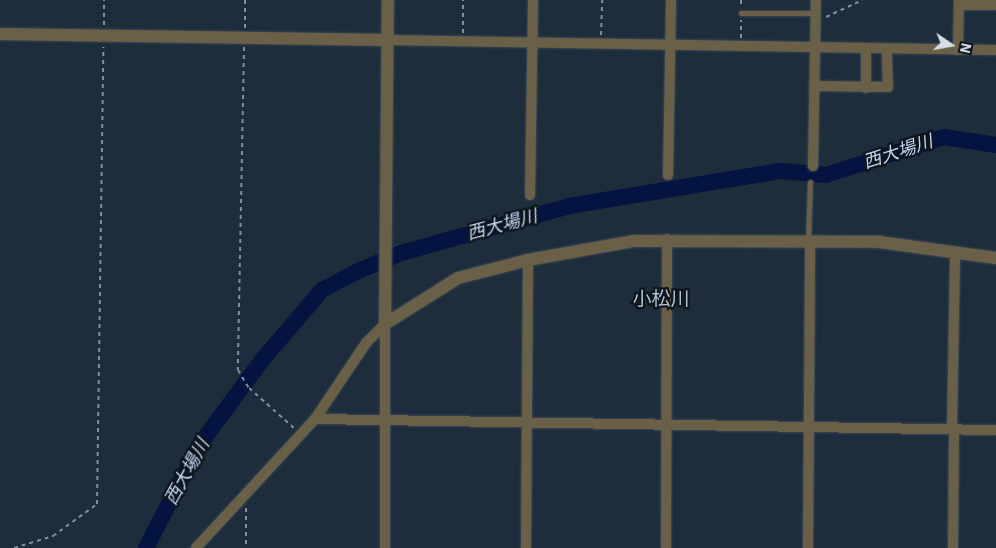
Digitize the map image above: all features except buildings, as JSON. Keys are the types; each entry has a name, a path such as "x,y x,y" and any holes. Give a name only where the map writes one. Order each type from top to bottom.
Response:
{"street":[{"path":"385,548 385,271 388,0"},
{"path":"530,195 533,0"},
{"path":"668,175 670,0"},
{"path":"813,166 816,0"},
{"path":"958,50 959,2 996,5"},
{"path":"0,34 996,50"},
{"path":"866,48 866,88"},
{"path":"815,86 888,88 887,49"},
{"path":"666,548 667,239"},
{"path":"196,548 315,419 366,343 385,324 458,278 528,260 596,246 667,239 879,242 996,258"},
{"path":"808,548 809,241"},
{"path":"953,548 955,252"},
{"path":"526,548 528,260"},
{"path":"315,419 996,430"}],"lane":[{"path":"741,13 815,17"},
{"path":"809,241 810,182"}],"path":[{"path":"14,548 53,536 97,504 104,0"},
{"path":"245,0 238,370 249,388 301,435"},
{"path":"462,42 463,0"},
{"path":"601,43 602,0"},
{"path":"740,46 741,0"},
{"path":"815,17 862,0"},
{"path":"246,492 246,548"}],"waterway":[{"name":"西大場川","path":"146,548 200,444 263,359 322,290 358,271 401,253 569,206 781,171 826,175 944,137 996,145"}],"district":[{"name":"小松川","path":"661,299"}]}
